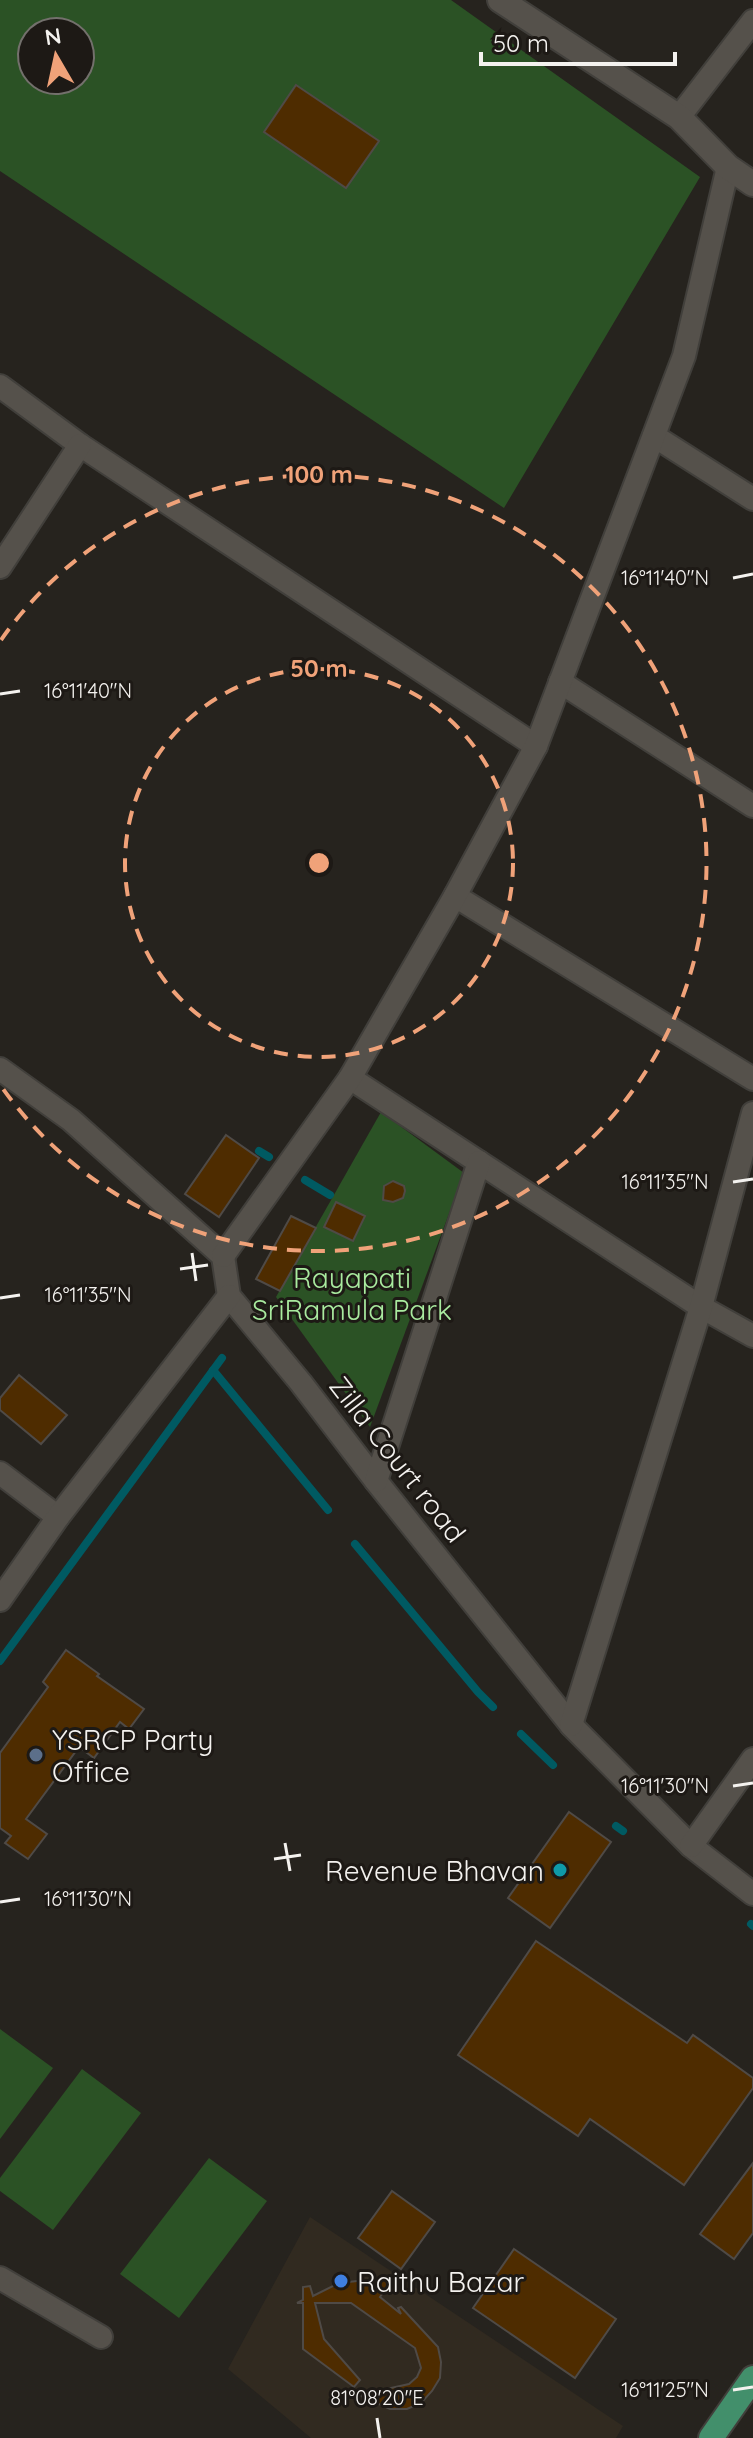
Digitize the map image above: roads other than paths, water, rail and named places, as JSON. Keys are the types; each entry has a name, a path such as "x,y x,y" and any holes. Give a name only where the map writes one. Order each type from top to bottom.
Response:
{"main road":[{"path":"500,0 679,117 728,167 753,184"},
{"path":"711,2438 753,2378"}],"street":[{"path":"679,117 753,21"},
{"path":"223,1256 350,1078 455,896 536,746 684,356 728,167"},
{"path":"0,386 80,445 536,746"},
{"path":"654,436 753,499"},
{"path":"0,567 80,445"},
{"path":"560,682 753,806"},
{"path":"455,896 753,1079"},
{"path":"0,1069 71,1120 223,1256 229,1296 58,1517 0,1600"},
{"path":"350,1078 701,1307 753,1336"},
{"path":"571,1725 701,1307 753,1113"},
{"path":"376,1481 479,1162"},
{"name":"Zilla Court road","path":"229,1296 571,1725 691,1846 753,1894"},
{"path":"0,1473 58,1517"},
{"path":"691,1846 753,1759"},
{"path":"0,2278 101,2337"}],"waterway":[{"path":"259,1151 269,1157"},
{"path":"305,1180 330,1195"},
{"path":"0,1661 222,1358"},
{"path":"213,1370 328,1510"},
{"path":"355,1544 493,1707"},
{"path":"521,1734 553,1765"},
{"path":"616,1826 623,1831"}],"place":[{"name":"YSRCP Party Office","path":"36,1755"},
{"name":"Revenue Bhavan","path":"560,1870"},
{"name":"Raithu Bazar","path":"341,2281"}],"park label":[{"name":"Rayapati SriRamula Park","path":"352,1293"}]}
